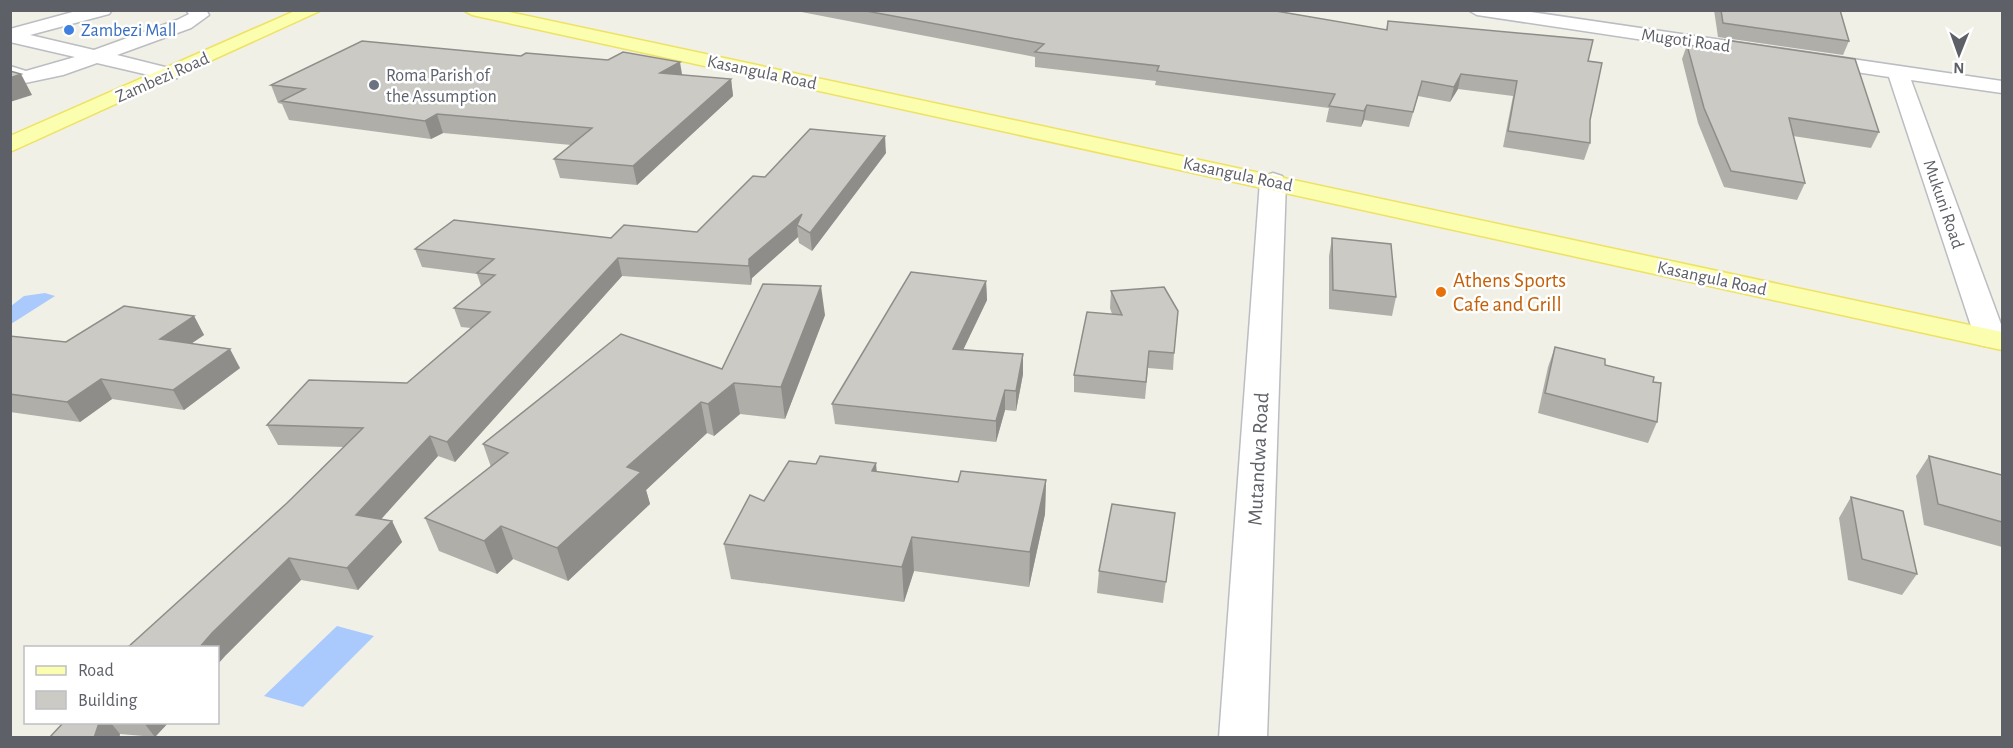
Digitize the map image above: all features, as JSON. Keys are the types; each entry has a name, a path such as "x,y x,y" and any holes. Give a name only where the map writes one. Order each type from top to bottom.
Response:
{"main road":[{"name":"Zambezi Road","path":"10,145 313,10"},
{"name":"Kasangula Road","path":"472,10 1997,339"}],"street":[{"path":"10,72 25,77 41,75 95,57 197,17 200,12 195,10"},
{"name":"Mugoti Road","path":"1477,10 2002,87"},
{"path":"10,36 79,17 110,21 149,36"},
{"path":"10,36 170,74"},
{"name":"Mukuni Road","path":"1897,71 1997,339"},
{"name":"Mutandwa Road","path":"1243,738 1273,181"}],"water":[{"path":"45,293 55,296 11,324 11,306 24,296"},
{"path":"337,626 374,636 303,707 264,696"}],"building":[{"path":"861,10 1270,10 1387,30 1388,21 1593,40 1588,61 1602,63 1590,120 1590,143 1508,131 1517,81 1461,74 1454,87 1422,81 1413,112 1367,105 1364,111 1329,106 1335,94 1157,71 1159,66 1035,52 1044,44"},
{"path":"1721,10 1840,10 1849,41 1723,23"},
{"path":"1725,40 1855,59 1879,132 1789,118 1805,183 1731,171 1704,108 1687,45 1727,50"},
{"path":"362,41 521,56 526,53 608,60 623,52 680,62 660,73 731,79 633,166 554,159 592,128 437,114 425,121 281,101 305,89 271,85"},
{"path":"10,71 21,74 10,78"},
{"path":"810,129 885,136 810,233 797,225 802,214 749,259 749,266 618,258 447,442 430,436 356,515 392,521 347,568 289,558 201,646 129,646 287,503 363,428 267,425 309,380 407,383 490,312 454,308 495,275 477,273 494,259 415,249 454,220 611,238 624,225 697,232 753,176 765,177"},
{"path":"1332,238 1391,244 1396,297 1333,290"},
{"path":"911,272 986,281 953,349 1023,354 1016,391 1005,390 996,421 832,404"},
{"path":"763,284 821,286 781,387 734,383 708,404 701,402 627,467 641,472 557,548 501,526 484,541 425,518 508,453 483,444 621,334 722,369"},
{"path":"1164,287 1178,311 1174,353 1149,351 1146,382 1074,375 1087,312 1122,315 1111,291"},
{"path":"124,306 194,316 160,339 230,349 173,390 101,379 67,402 10,394 10,336 66,342"},
{"path":"1555,347 1605,359 1605,365 1654,377 1653,382 1661,383 1657,422 1545,393"},
{"path":"820,456 876,463 872,471 958,482 961,471 1046,480 1030,552 912,537 902,567 724,544 750,495 764,501 789,461 816,464"},
{"path":"1929,456 2002,475 2002,522 1938,504"},
{"path":"1851,497 1903,511 1917,574 1862,559"},
{"path":"1112,504 1175,513 1166,582 1099,571"},
{"path":"62,724 99,724 94,738 49,738"}],"place":[{"name":"Zambezi Mall","path":"69,30"},
{"name":"Roma Parish of the Assumption","path":"374,85"},
{"name":"Athens Sports Cafe and Grill","path":"1441,292"}]}
